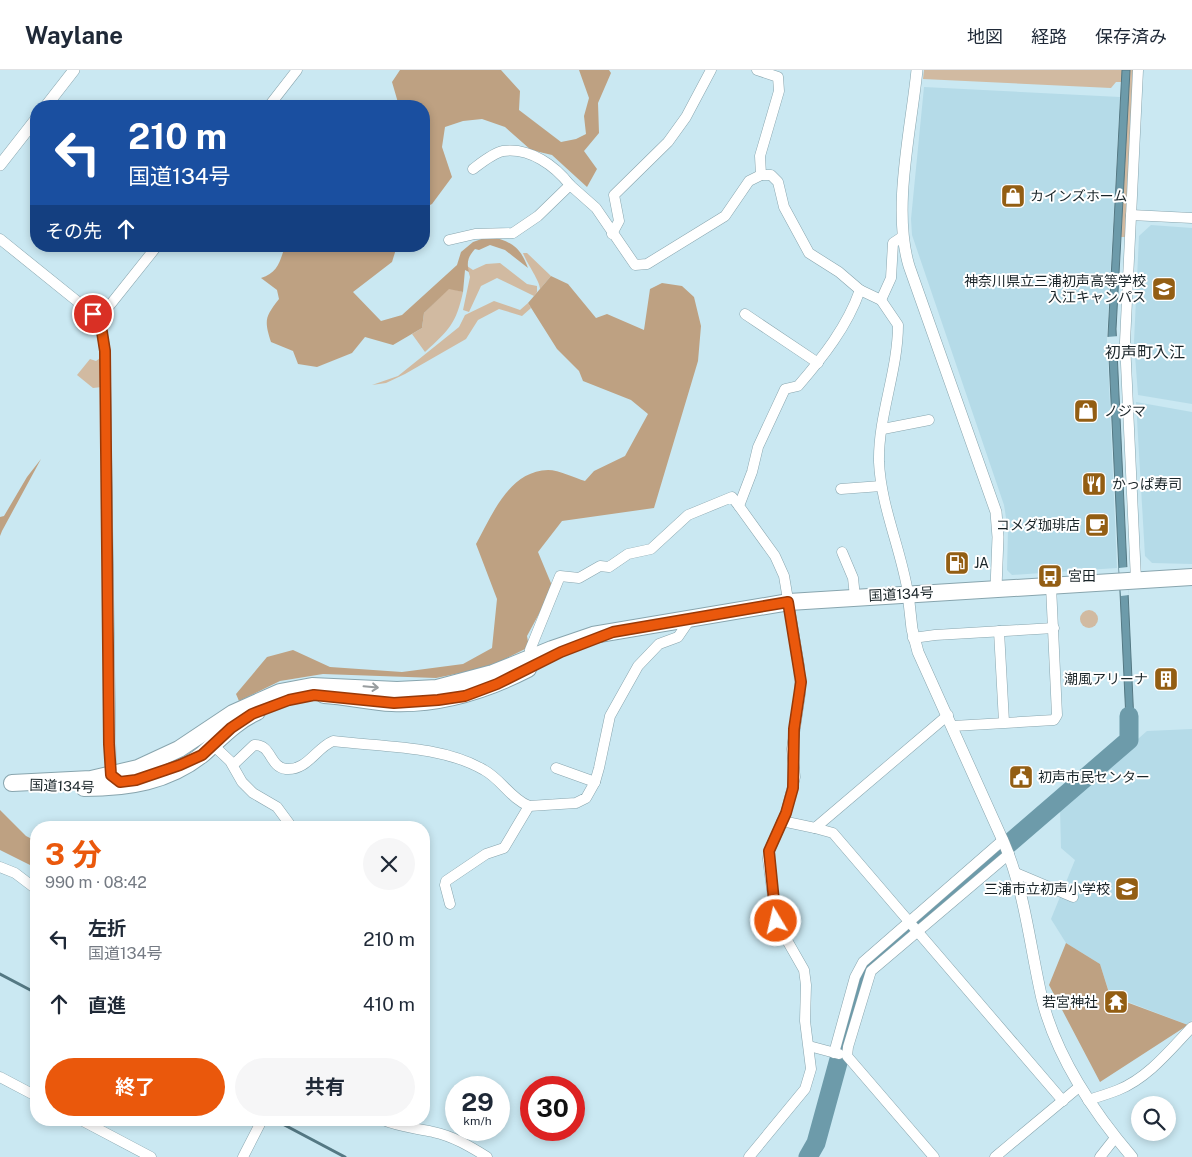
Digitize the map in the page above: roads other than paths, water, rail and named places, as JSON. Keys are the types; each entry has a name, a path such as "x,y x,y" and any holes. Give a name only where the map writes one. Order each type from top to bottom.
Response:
{"highway":[{"name":"国道134号","path":"6,782 70,782 138,768 179,749 233,713 280,692 312,686 397,690 437,688 493,673 531,657 594,635 691,618 788,602 855,596 1192,577"},
{"name":"国道134号","path":"6,782 44,787 92,788 137,785 162,778 207,750 252,714 289,700 314,695 394,703 465,696 497,684 561,652 613,632"},
{"path":"92,788 103,784 111,775 120,782 136,780 164,771 207,750 200,743 159,764 138,768"}],"street":[{"path":"51,100 74,70"},
{"path":"273,100 298,70"},
{"path":"612,234 619,221 614,195 668,142 686,118 710,70"},
{"path":"758,70 778,77 779,91 760,156 761,174"},
{"path":"916,70 902,206 902,237 909,266 996,512 998,538 996,588"},
{"path":"1135,580 1125,342 1138,70"},
{"path":"0,165 30,127"},
{"path":"473,169 502,151 536,157 557,168 570,185 596,208 635,265 647,264 725,216 749,181 761,174 771,175 778,182 784,207 809,253 839,272 860,290 882,300 898,324 882,429 879,459 881,486 905,571 914,638 1016,873 1043,1000 1050,1022 1080,1087 1116,1138 1132,1157"},
{"path":"449,240 475,234 513,233 538,216 570,185"},
{"path":"1130,215 1192,218"},
{"path":"882,300 891,278 893,243 902,237"},
{"path":"0,239 98,320 102,332 105,351 111,775"},
{"path":"98,320 152,252"},
{"path":"739,506 752,472 758,447 785,389 798,386 818,363 852,314 860,290"},
{"path":"744,314 818,363"},
{"path":"882,429 929,420"},
{"path":"841,489 881,486"},
{"path":"531,657 530,650 560,576 579,578 600,566 609,567 628,554 651,549 688,515 732,497 775,556 784,576 801,682 792,749 795,777 782,821 769,851 776,921 804,970 806,985 805,1021 810,1069 805,1089 749,1157"},
{"path":"842,552 853,578 855,596"},
{"path":"815,828 950,721 1004,722 1054,720 1057,716 1051,586"},
{"path":"232,765 254,745 260,744 266,748 276,766 285,769 295,768 306,763 333,741 442,753 484,770 503,784 521,803 528,806 576,804 586,798 595,782 610,716 638,666 648,653 659,644 678,637 691,618"},
{"path":"914,638 1054,628"},
{"path":"999,631 1004,722"},
{"path":"207,750 219,749 248,788 277,807 287,821"},
{"path":"556,768 595,782"},
{"path":"450,904 445,885 446,881 486,854 504,848 528,806"},
{"path":"782,821 833,833 1063,1101"},
{"path":"840,1054 871,971 913,927 1006,847"},
{"path":"913,927 1006,847"},
{"path":"0,867 15,872 30,884"},
{"path":"1016,873 1074,897"},
{"path":"1088,1100 1119,1090 1140,1077 1163,1057 1192,1026"},
{"path":"809,1046 840,1054 934,1157"},
{"path":"0,1077 30,1093"},
{"path":"995,1157 1080,1087"},
{"path":"93,1126 152,1157"},
{"path":"243,1157 259,1126"},
{"path":"400,1126 448,1136 487,1157"},
{"path":"1100,1157 1116,1138"}],"waterway":[{"path":"808,1157 816,1143 861,979 867,966 1129,740 1129,716"},
{"path":"0,974 30,990"},
{"path":"286,1126 345,1157"}],"place":[{"name":"カインズホーム","path":"1013,196"},
{"name":"神奈川県立三浦初声高等学校 入江キャンパス","path":"1164,289"},
{"name":"ノジマ","path":"1086,411"},
{"name":"かっぱ寿司","path":"1094,484"},
{"name":"コメダ珈琲店","path":"1097,525"},
{"name":"JA","path":"957,563"},
{"name":"宮田","path":"1050,576"},
{"name":"潮風アリーナ","path":"1166,679"},
{"name":"初声市民センター","path":"1021,777"},
{"name":"三浦市立初声小学校","path":"1127,889"},
{"name":"若宮神社","path":"1116,1002"}],"district":[{"name":"初声町入江","path":"1145,352"}]}
